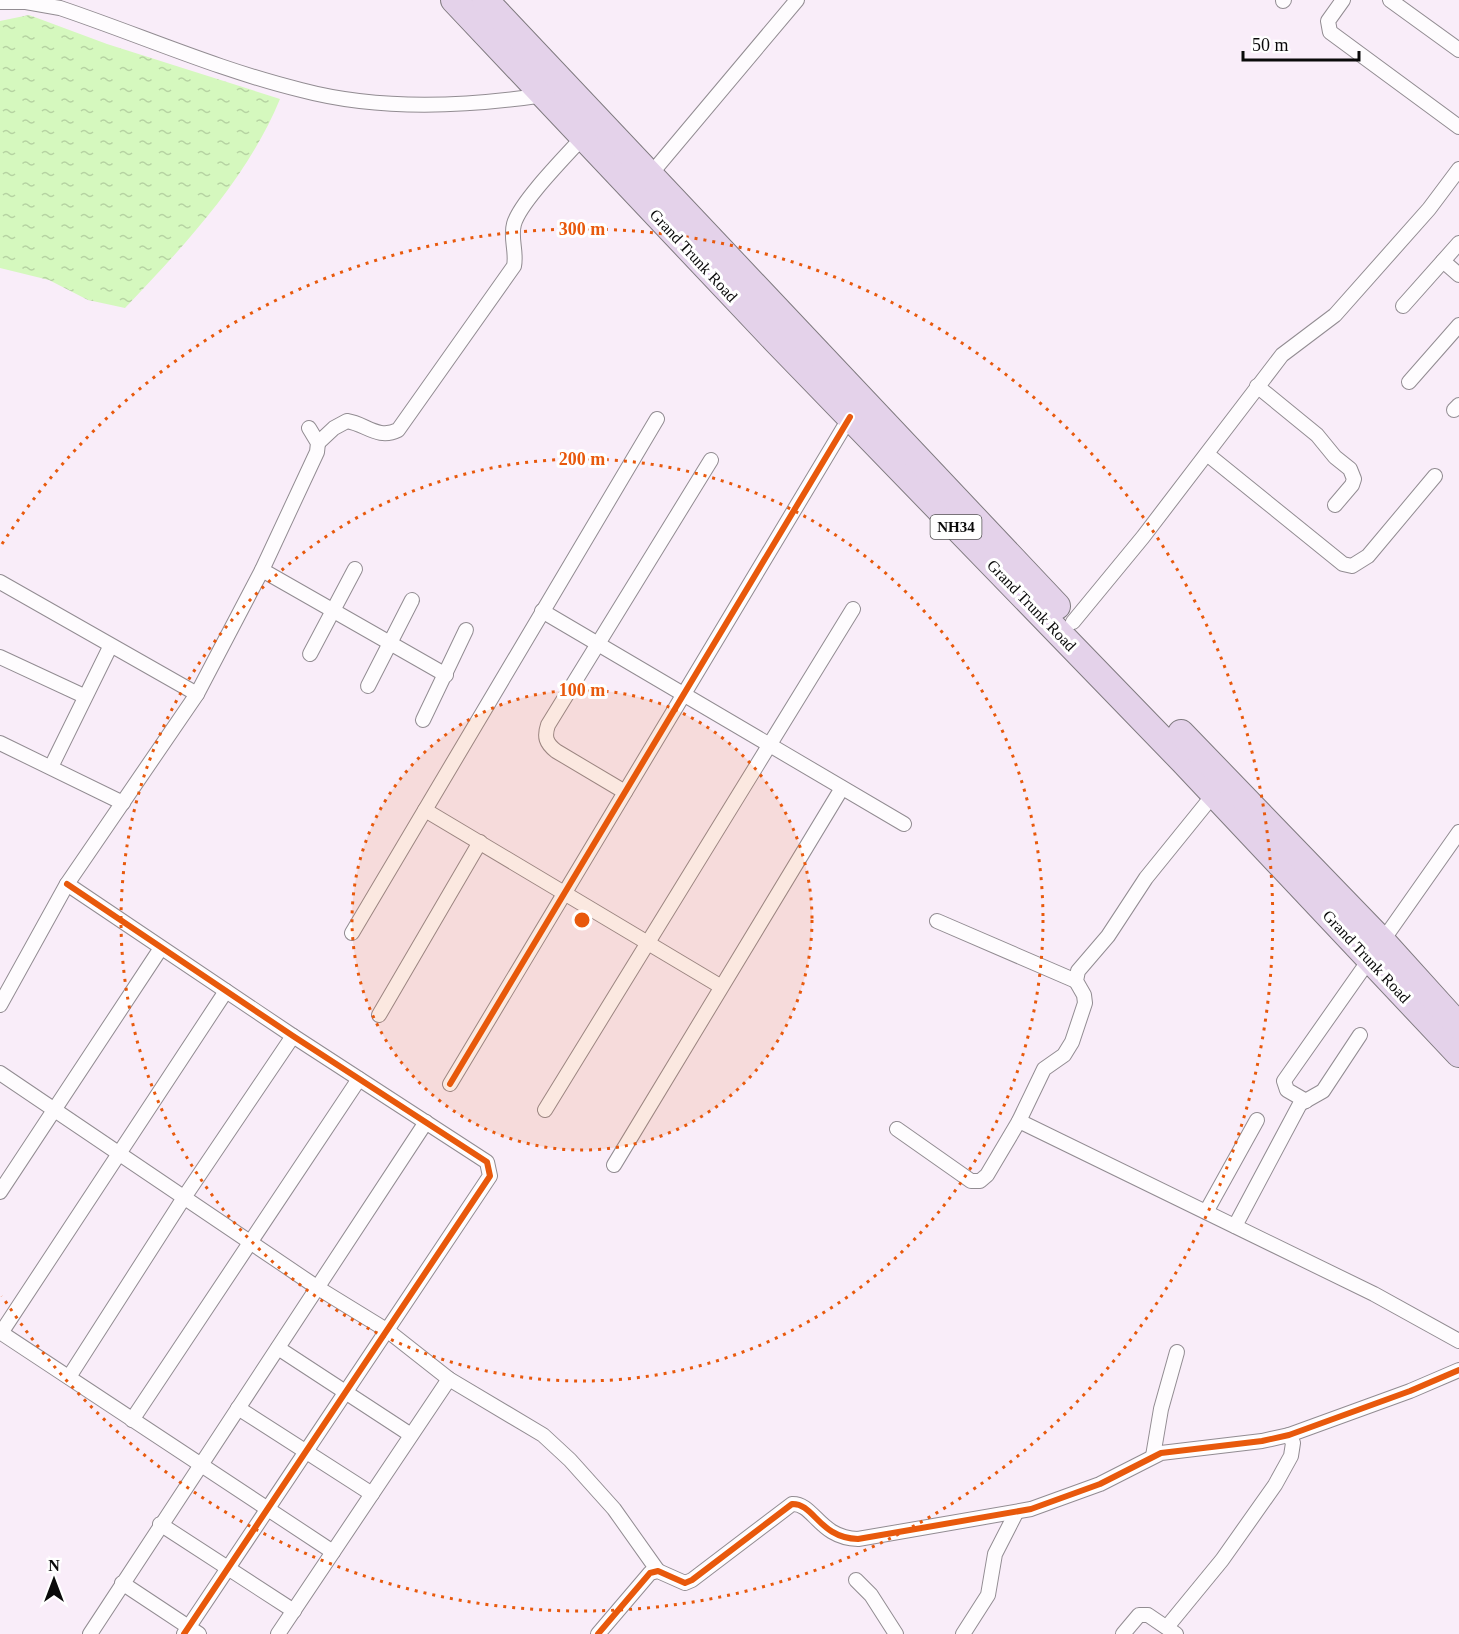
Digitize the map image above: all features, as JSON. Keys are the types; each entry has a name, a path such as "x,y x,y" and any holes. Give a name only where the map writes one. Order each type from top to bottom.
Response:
{"highway":[{"name":"Grand Trunk Road","path":"454,0 532,66 650,175 1073,622 1377,951 1459,1054"},
{"name":"Grand Trunk Road","path":"485,0 532,66 544,94 583,137 1214,794 1377,951 1459,1026"}],"street":[{"path":"650,175 797,0"},
{"path":"1343,0 1328,21 1330,32 1459,127"},
{"path":"1390,0 1459,50"},
{"path":"0,2 26,2 60,8 301,91 353,100 455,105 544,94"},
{"path":"318,443 333,428 347,421 377,434 390,435 398,430 514,266 516,253 514,224 521,209 583,137"},
{"path":"1073,622 1207,454 1282,355 1335,315 1429,209 1459,169"},
{"path":"1403,306 1459,243"},
{"path":"1443,261 1459,275"},
{"path":"1409,382 1459,325"},
{"path":"1257,386 1317,435 1335,458 1350,469 1354,479 1352,485 1335,505"},
{"path":"450,1084 850,417"},
{"path":"352,933 657,419"},
{"path":"0,1005 67,884 197,694 262,570 317,452 318,443 309,428"},
{"path":"1207,454 1343,564 1352,566 1368,556 1435,476"},
{"path":"625,792 556,751 548,744 545,735 548,725 711,460"},
{"path":"310,654 355,569"},
{"path":"262,570 446,675"},
{"path":"0,582 110,647 197,694"},
{"path":"368,686 412,600"},
{"path":"545,1110 853,609"},
{"path":"542,611 904,824"},
{"path":"423,720 466,630"},
{"path":"51,767 110,647"},
{"path":"0,657 84,696"},
{"path":"0,742 123,802"},
{"path":"614,1165 720,986 842,788"},
{"path":"1076,981 1078,971 1108,936 1146,878 1214,794"},
{"path":"424,810 720,986"},
{"path":"1306,1101 1287,1090 1284,1081 1459,832"},
{"path":"379,1015 480,842"},
{"path":"67,884 226,992 487,1162 490,1176 228,1568 191,1632 122,1582"},
{"path":"897,1129 971,1180 980,1180 987,1175 1019,1121 1044,1069 1064,1055 1072,1042 1085,1003 1084,995 1076,981 937,921"},
{"path":"0,1192 161,948"},
{"path":"226,992 0,1332 333,1552"},
{"path":"1235,1226 1300,1104 1323,1091 1360,1035"},
{"path":"69,1377 185,1196 293,1036"},
{"path":"0,1073 118,1155 185,1196 318,1288 388,1331 449,1379 513,1415 543,1435 570,1460 614,1509 658,1571 685,1583 792,1504 805,1507 828,1532 844,1539 858,1539 1016,1513 1100,1484 1153,1456 1289,1435 1410,1391 1459,1370"},
{"path":"132,1420 252,1243 359,1079"},
{"path":"1206,1212 1257,1120"},
{"path":"1019,1121 1374,1294 1459,1341"},
{"path":"90,1634 160,1524 426,1122"},
{"path":"278,1348 411,1435"},
{"path":"1153,1456 1161,1409 1177,1352"},
{"path":"278,1634 449,1379"},
{"path":"238,1408 372,1494"},
{"path":"1123,1634 1139,1615 1148,1615 1172,1630 1275,1485 1291,1456 1293,1443 1289,1435"},
{"path":"963,1634 988,1595 995,1554 1016,1513"},
{"path":"160,1524 294,1611"},
{"path":"598,1634 642,1579 658,1571"},
{"path":"856,1580 871,1595 896,1634"}],"water":[{"path":"29,15 107,44 280,99 250,157 232,184 191,236 125,308 88,300 49,280 0,268 0,21"}],"cycle path":[{"path":"450,1084 850,417"},
{"path":"67,884 293,1036 487,1162 490,1176 184,1634"},
{"path":"598,1634 650,1573 658,1571 685,1583 692,1580 792,1504 806,1509 834,1533 858,1539 1031,1509 1100,1484 1161,1453 1262,1441 1289,1435 1410,1391 1459,1370"}]}
